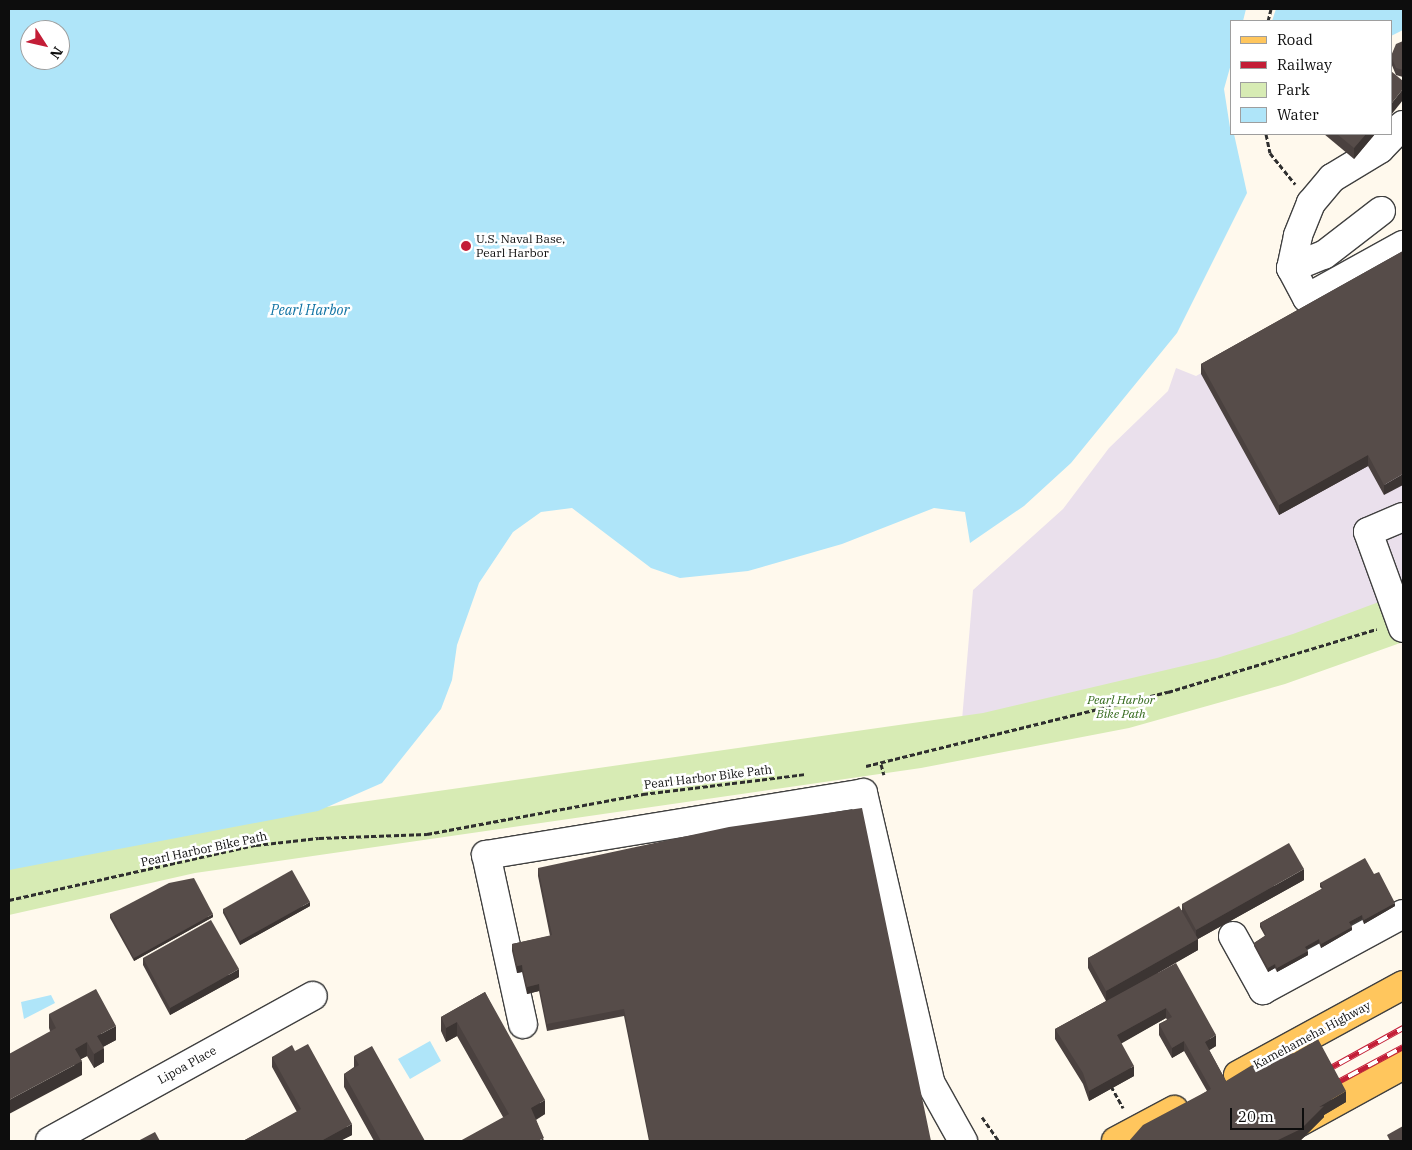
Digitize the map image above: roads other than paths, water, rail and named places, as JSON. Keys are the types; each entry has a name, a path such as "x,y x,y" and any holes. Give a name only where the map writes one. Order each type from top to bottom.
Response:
{"main road":[{"name":"Kamehameha Highway","path":"1116,1141 1403,985"},
{"path":"1265,1141 1403,1065"}],"street":[{"path":"1403,125 1380,149 1332,178 1311,203 1298,236 1290,268 1307,298 1403,245"},
{"path":"1290,268 1324,255 1381,211"},
{"path":"1402,625 1368,532 1403,517"},
{"path":"523,1024 486,855 863,793 930,1082 963,1141"},
{"path":"1234,936 1263,990 1403,914"},
{"name":"Lipoa Place","path":"59,1139 313,996"}],"water":[{"name":"Pearl Harbor","path":"9,9 1246,9 1243,20 1230,20 1230,68 1224,89 1230,135 1234,135 1247,193 1177,333 1071,463 1024,506 970,543 965,512 934,508 842,544 748,571 680,578 651,568 572,508 541,512 513,532 479,583 457,645 452,680 441,709 382,783 318,811 9,870"},
{"path":"1276,9 1403,9 1403,30 1392,36 1392,20 1272,20"},
{"path":"51,995 55,1003 24,1019 21,1002"},
{"path":"430,1041 441,1061 410,1079 398,1059"}],"railway":[{"path":"1320,1074 1403,1028"},
{"path":"1329,1087 1403,1047"}],"place":[{"name":"U.S. Naval Base, Pearl Harbor","path":"466,246"}],"park label":[{"name":"Pearl Harbor Bike Path","path":"1121,707"}]}
